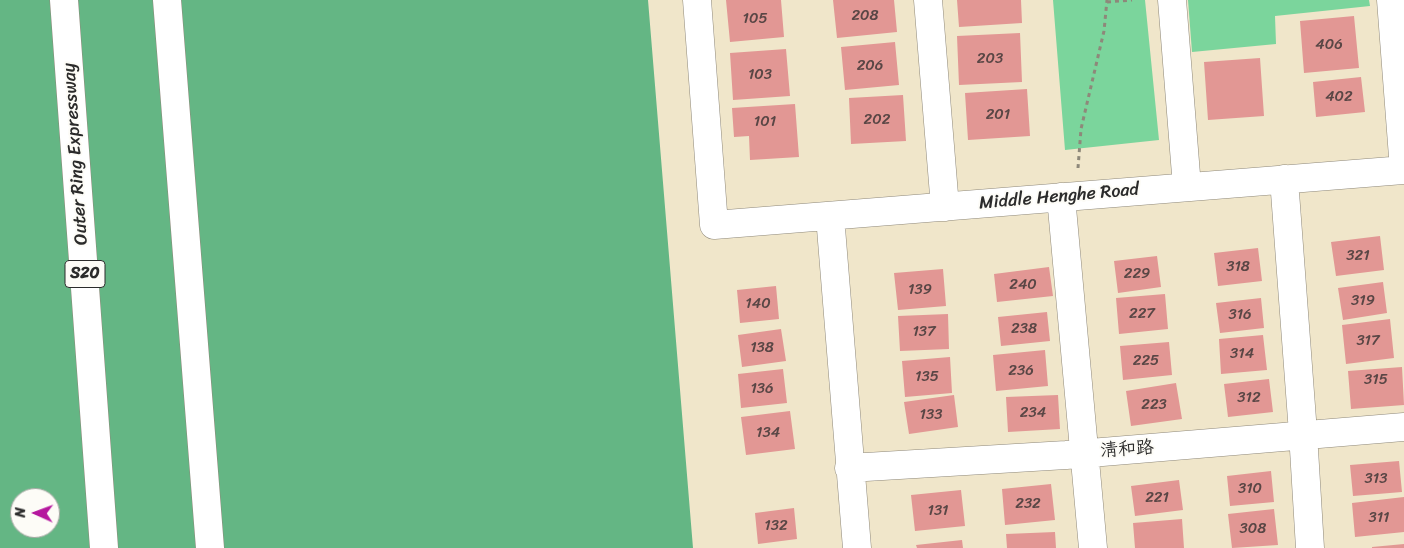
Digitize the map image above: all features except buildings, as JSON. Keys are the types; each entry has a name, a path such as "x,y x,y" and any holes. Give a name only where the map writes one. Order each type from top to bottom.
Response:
{"main road":[{"name":"Outer Ring Expressway","path":"64,0 104,548"},
{"path":"167,0 210,548"},
{"name":"Middle Henghe Road","path":"697,0 714,225 1404,170"},
{"path":"928,0 945,206"},
{"path":"1172,0 1187,187"},
{"path":"1391,0 1404,170"},
{"path":"1284,179 1304,433 1310,548"},
{"path":"1068,197 1084,453 1093,548"},
{"path":"830,216 857,548"},
{"name":"清和路","path":"850,468 1084,453 1304,433 1404,427"}],"path":[{"path":"1068,197 1081,129 1104,30 1107,1 1132,0"}],"green space":[{"path":"0,0 648,0 693,548 0,548"},
{"path":"1053,0 1145,0 1159,140 1065,150"},
{"path":"1188,0 1369,0 1370,6 1275,16 1276,44 1192,52"}]}
